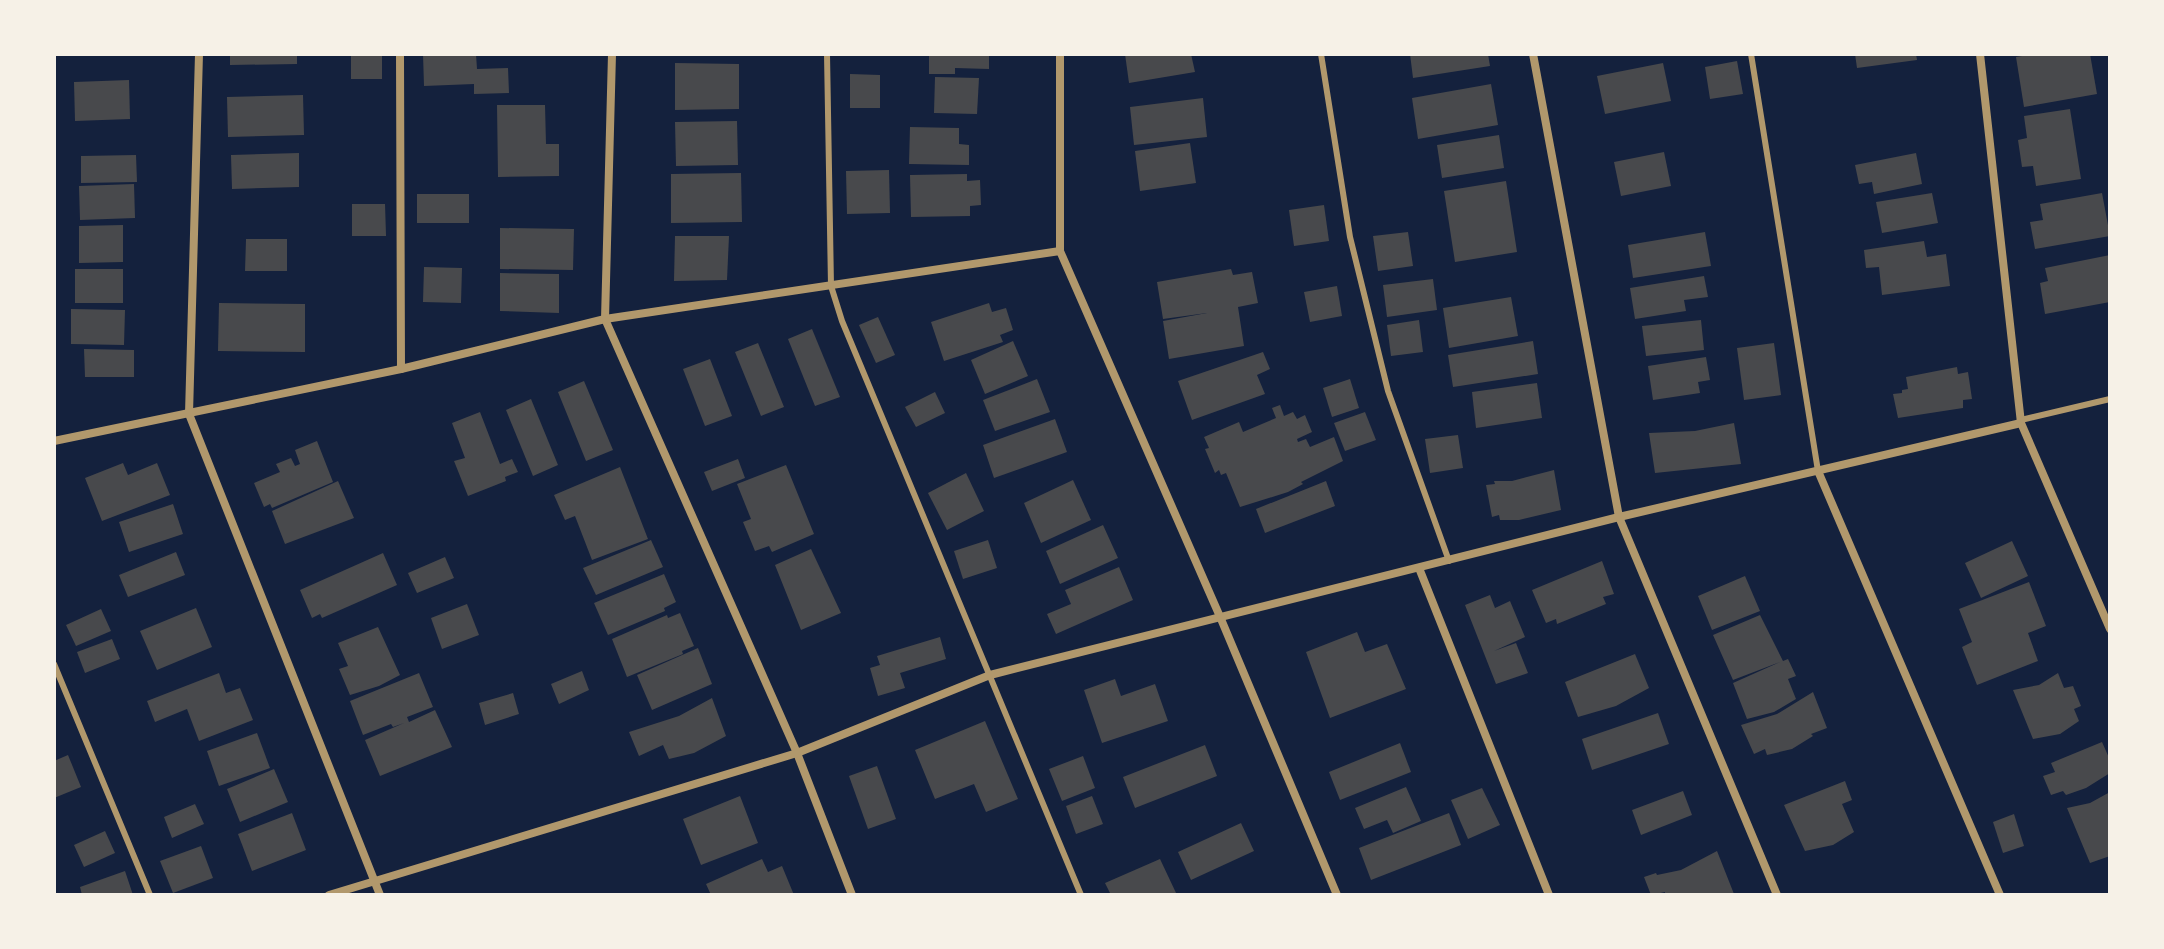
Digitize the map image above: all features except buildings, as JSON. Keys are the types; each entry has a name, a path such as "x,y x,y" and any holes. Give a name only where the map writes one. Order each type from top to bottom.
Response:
{"street":[{"path":"199,54 189,414 380,895"},
{"path":"400,54 401,369"},
{"path":"612,54 605,319 797,753 852,895"},
{"path":"1060,54 1060,251 1221,619 1337,895"},
{"path":"1533,54 1619,517 1777,895"},
{"path":"1980,54 2021,422 2110,629"},
{"path":"54,441 401,369 605,319 1060,251"},
{"path":"329,895 797,753 990,675 1619,517 2021,422"},
{"path":"1818,471 2000,895"},
{"path":"1419,568 1549,895"}],"lane":[{"path":"827,54 831,286 842,321 1081,895"},
{"path":"1321,54 1350,237 1388,391 1449,561"},
{"path":"1751,54 1818,471"},
{"path":"2021,422 2110,399"},
{"path":"54,664 150,895"}]}
